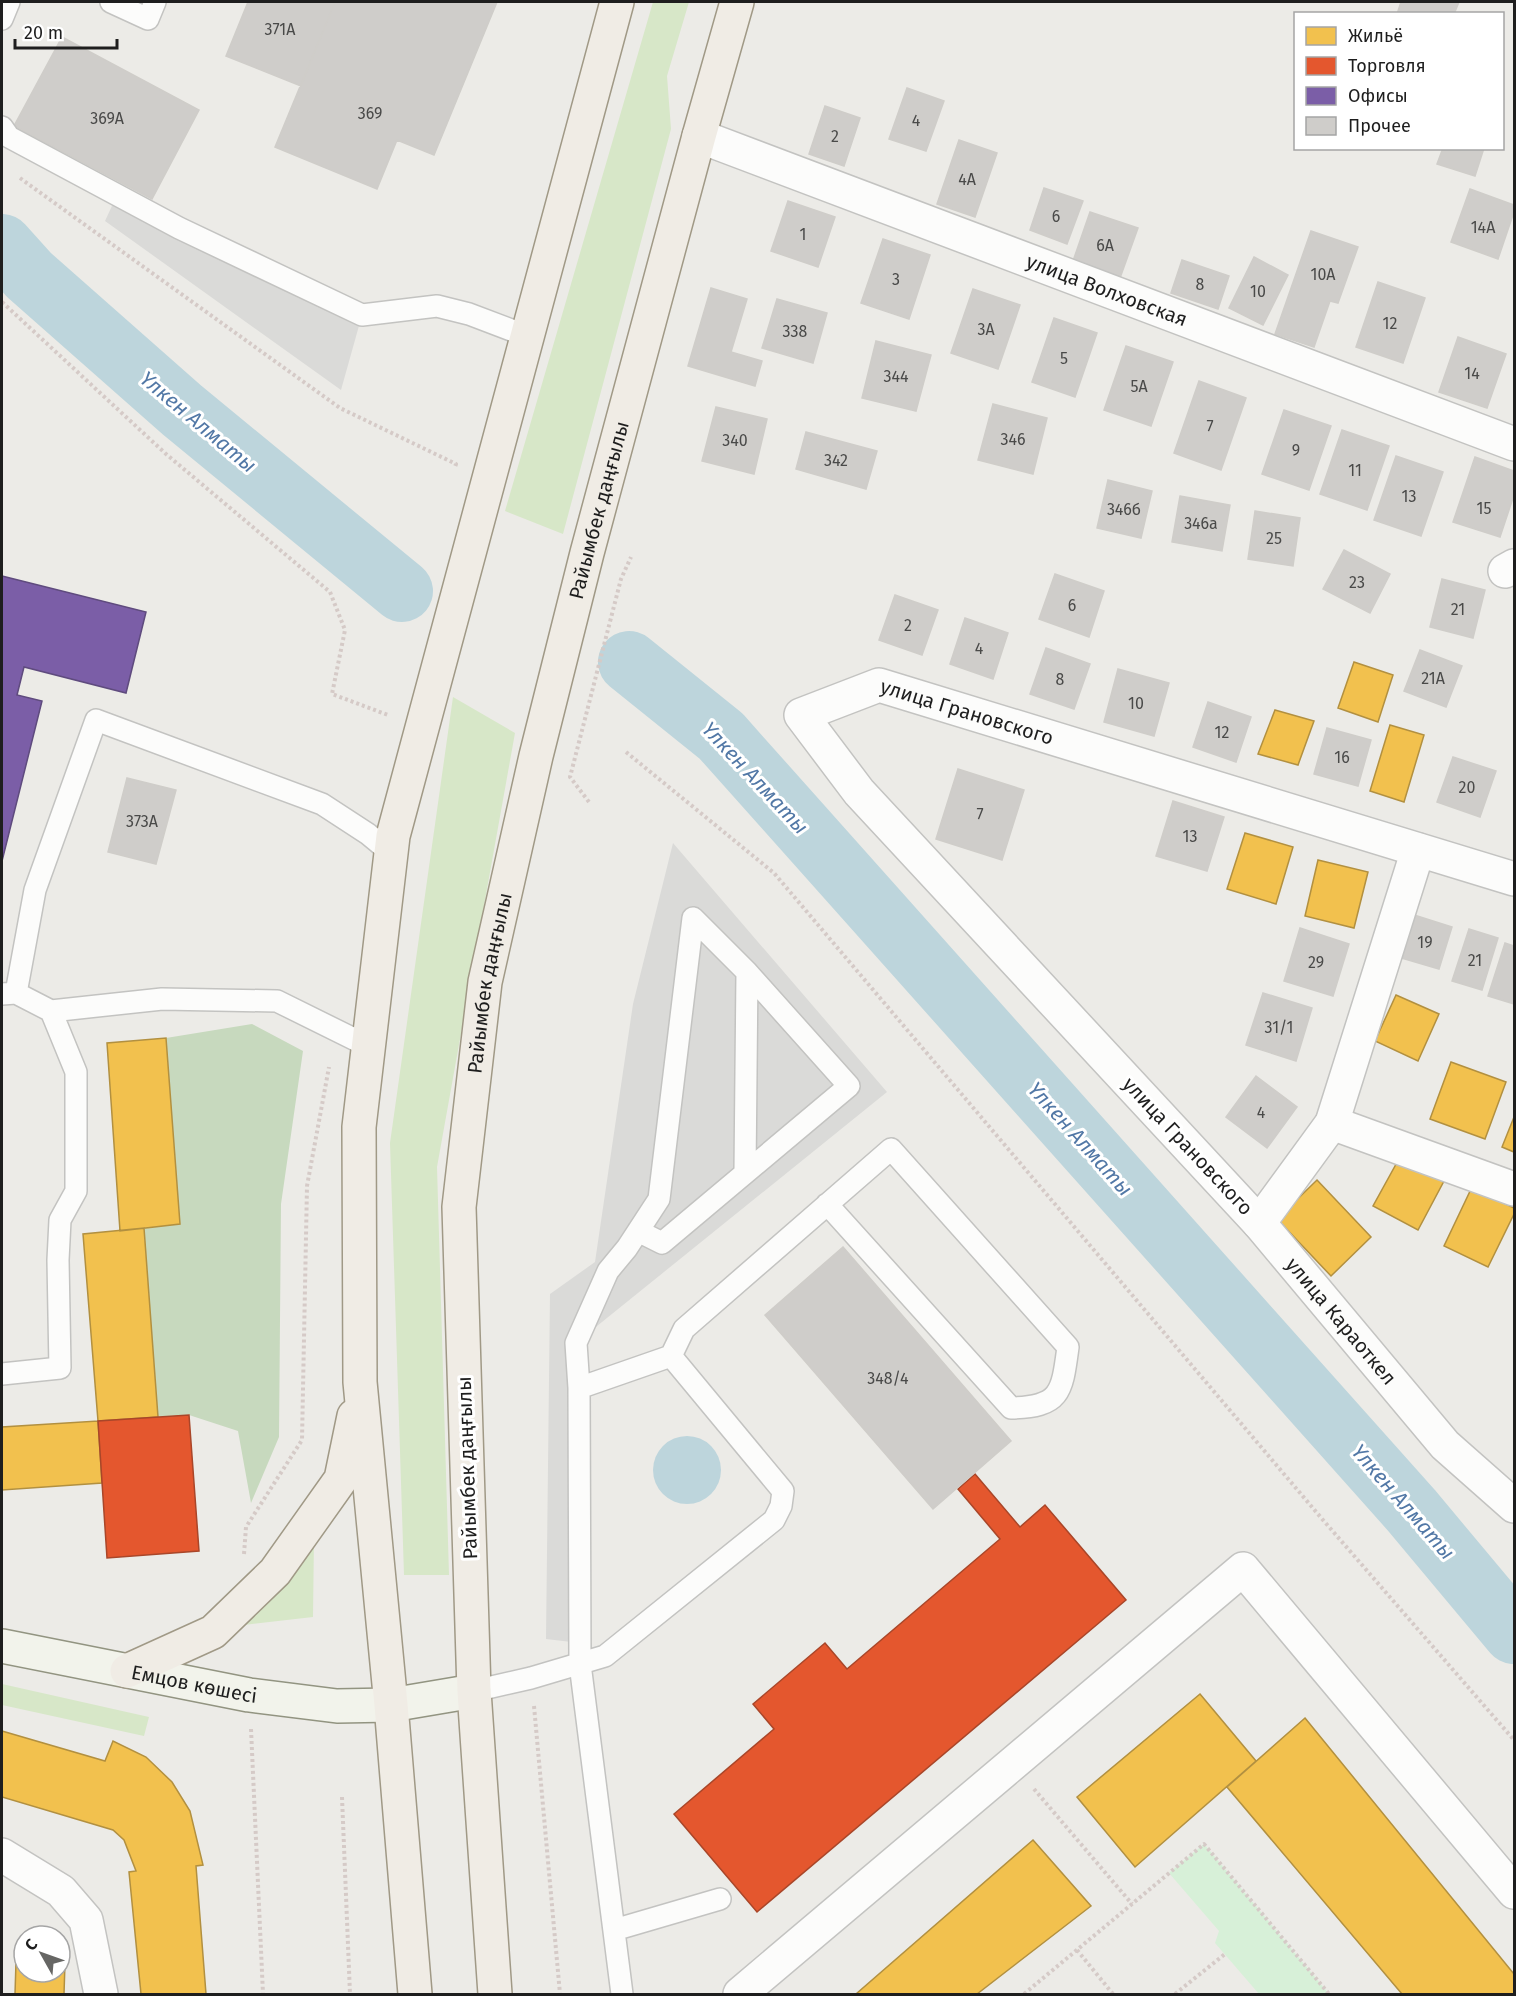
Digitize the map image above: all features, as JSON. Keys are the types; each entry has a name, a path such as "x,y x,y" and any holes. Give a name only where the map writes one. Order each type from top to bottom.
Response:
{"main road":[{"path":"415,1995 391,1705 360,1382 359,1127 392,845 617,2"},
{"name":"Райымбек даңғылы","path":"495,1995 474,1691 459,1207 485,982 536,756 587,552 737,2"},
{"path":"127,1671 213,1632 275,1572 341,1479 360,1382"},
{"name":"Емцов көшесі","path":"2,1646 249,1695 337,1706 391,1705 474,1691"}],"street":[{"name":"улица Волховская","path":"699,136 1515,444"},
{"name":"улица Грановского","path":"1259,1223 859,792 801,715 879,685 1515,879"},
{"path":"1259,1223 1332,1123 1418,850"},
{"path":"1332,1123 1515,1188"},
{"name":"улица Караоткел","path":"1259,1223 1445,1445 1515,1506"},
{"path":"1445,1445 1515,1528"},
{"path":"740,1995 1243,1569 1515,1892"},
{"path":"2,1855 61,1891 86,1920 101,1995"}],"lane":[{"path":"2,19 9,2"},
{"path":"111,2 148,19 155,2"},
{"path":"2,127 9,137 179,228 362,315 437,306 469,314 527,336"},
{"path":"368,1046 277,1001 162,999 51,1011 9,994 35,890 96,720 322,804 368,834 392,845"},
{"path":"622,1995 579,1664 579,1388 576,1343 608,1271 627,1248 659,1198 693,918 747,972 849,1086 662,1244 638,1232"},
{"path":"745,1172 747,972"},
{"path":"2,1374 60,1368 58,1260 60,1220 76,1191 76,1072 51,1011"},
{"path":"579,1388 671,1356 684,1329 827,1203 891,1149 1068,1347 1064,1382 1051,1401 1029,1407 1011,1408 827,1203"},
{"path":"474,1691 531,1678 605,1656 774,1520 781,1506 783,1491 671,1356"},
{"path":"614,1930 720,1899"}],"path":[{"path":"17,175 340,408 456,464"},
{"path":"2,302 166,454 330,592 345,630 332,694 388,715 386,726"},
{"path":"589,802 570,777 621,579 631,557"},
{"path":"626,752 774,873 1323,1520 1515,1740"},
{"path":"239,1607 246,1527 302,1440 308,1186 336,1030"},
{"path":"531,1678 560,1995"},
{"path":"249,1695 263,1995"},
{"path":"1012,1764 1132,1905"},
{"path":"342,1797 350,1995"},
{"path":"1024,1995 1204,1844 1329,1995"},
{"path":"1077,1950 1113,1995"},
{"path":"1175,1995 1225,1954"}],"shaded area":[{"path":"117,195 362,315 341,390 105,221"},
{"path":"673,843 887,1092 576,1343 580,1643 546,1639 550,1294 595,1262 633,1004"}],"green space":[{"path":"653,2 689,2 667,76 671,129 563,534 505,511"},
{"path":"453,697 515,733 437,1167 449,1575 404,1575 390,1143"},
{"path":"252,1024 303,1051 281,1204 279,1437 251,1503 238,1431 189,1415 158,1417 144,1228 180,1224 166,1038"},
{"path":"314,1537 313,1617 244,1625 282,1585"},
{"path":"2,1684 149,1717 144,1736 2,1705"},
{"path":"1204,1844 1329,1994 1259,1994 1215,1943 1219,1931 1169,1873"}],"water":[{"path":"694,1436 706,1442 715,1451 721,1463 719,1483 711,1494 694,1504 680,1504 663,1494 655,1483 653,1463 663,1446 674,1438"}],"building: Жильё":[{"path":"1354,662 1393,675 1378,722 1338,708"},
{"path":"1275,710 1314,721 1298,765 1258,754"},
{"path":"1390,725 1424,735 1404,802 1370,791"},
{"path":"1245,833 1293,847 1276,904 1227,889"},
{"path":"1318,860 1368,872 1354,928 1305,916"},
{"path":"1396,995 1439,1014 1418,1061 1375,1041"},
{"path":"166,1038 180,1224 120,1231 107,1043"},
{"path":"1451,1062 1506,1082 1485,1139 1430,1119"},
{"path":"1514,1117 1514,1152 1502,1147"},
{"path":"1400,1157 1444,1181 1418,1230 1373,1206"},
{"path":"1317,1180 1371,1237 1331,1276 1277,1219"},
{"path":"1472,1187 1514,1208 1514,1214 1488,1267 1444,1246"},
{"path":"144,1228 158,1417 98,1421 83,1234"},
{"path":"98,1421 102,1483 2,1490 2,1427"},
{"path":"1200,1694 1256,1761 1135,1867 1077,1797"},
{"path":"1305,1718 1514,1974 1514,1994 1402,1994 1227,1787"},
{"path":"2,1731 105,1761 113,1741 146,1757 172,1782 190,1811 203,1865 196,1866 206,1994 141,1994 129,1872 136,1871 124,1840 113,1830 2,1797"},
{"path":"1033,1840 1091,1906 977,1994 856,1994"},
{"path":"15,1984 64,1984 64,1994 15,1994"}],"building: Торговля":[{"path":"189,1415 199,1551 107,1558 98,1421"},
{"path":"975,1474 1020,1527 1045,1505 1126,1600 757,1912 674,1814 774,1729 753,1704 825,1643 847,1669 1000,1539 958,1489"}],"building: Офисы":[{"path":"2,576 146,612 126,693 24,667 17,695 42,701 2,861"}],"building: Прочее":[{"path":"248,2 335,2 301,86 226,56"},
{"path":"335,2 497,2 434,155 397,140 377,189 275,147"},
{"path":"1401,2 1459,2 1455,12 1398,12"},
{"path":"62,37 199,110 152,199 14,126"},
{"path":"907,88 944,101 926,151 889,139"},
{"path":"825,106 860,118 844,166 809,154"},
{"path":"959,140 997,153 975,217 937,204"},
{"path":"1442,150 1483,150 1475,176 1437,164"},
{"path":"1044,188 1083,201 1067,244 1030,230"},
{"path":"1470,189 1514,205 1514,212 1498,259 1451,242"},
{"path":"788,201 835,217 818,267 771,251"},
{"path":"1090,212 1138,228 1120,278 1073,261"},
{"path":"1311,231 1358,247 1338,303 1330,301 1314,347 1275,334"},
{"path":"883,239 930,255 909,319 861,303"},
{"path":"1254,257 1288,275 1263,325 1229,308"},
{"path":"1182,260 1229,276 1218,309 1171,293"},
{"path":"1378,282 1425,298 1403,363 1356,347"},
{"path":"711,288 747,299 731,352 762,361 755,386 688,366"},
{"path":"973,289 1020,305 998,369 951,353"},
{"path":"777,299 827,313 813,363 762,348"},
{"path":"1054,318 1097,333 1075,397 1032,382"},
{"path":"1458,337 1506,354 1487,408 1439,392"},
{"path":"876,341 931,355 916,411 862,398"},
{"path":"1126,346 1173,362 1151,426 1104,410"},
{"path":"1199,381 1246,398 1221,470 1174,453"},
{"path":"993,404 1047,418 1033,474 978,460"},
{"path":"716,407 767,419 754,474 702,461"},
{"path":"1284,410 1331,426 1309,490 1262,474"},
{"path":"1342,430 1389,446 1367,510 1320,494"},
{"path":"806,432 877,451 866,489 796,469"},
{"path":"1396,456 1443,472 1421,536 1374,520"},
{"path":"1475,457 1514,471 1514,495 1500,537 1453,522"},
{"path":"1108,480 1152,491 1141,538 1097,528"},
{"path":"1180,496 1230,505 1222,551 1172,542"},
{"path":"1255,511 1300,518 1293,566 1248,559"},
{"path":"1344,550 1390,574 1370,613 1323,589"},
{"path":"1055,574 1104,591 1089,637 1039,619"},
{"path":"1442,579 1485,590 1473,638 1430,627"},
{"path":"895,595 938,610 922,655 879,640"},
{"path":"965,618 1008,633 993,679 950,664"},
{"path":"1046,648 1090,664 1074,709 1030,694"},
{"path":"1420,650 1462,666 1446,707 1404,691"},
{"path":"1118,669 1169,683 1154,736 1104,722"},
{"path":"1208,702 1251,717 1236,762 1193,747"},
{"path":"1327,728 1371,740 1358,786 1314,774"},
{"path":"1453,757 1496,771 1480,817 1437,802"},
{"path":"958,769 1024,790 1002,860 936,839"},
{"path":"127,778 176,790 156,864 108,852"},
{"path":"1173,801 1224,817 1207,871 1156,856"},
{"path":"1411,914 1452,927 1439,969 1398,957"},
{"path":"1300,928 1349,944 1333,996 1284,981"},
{"path":"1469,929 1498,938 1482,990 1452,981"},
{"path":"1505,943 1514,946 1514,1004 1488,996"},
{"path":"1263,993 1312,1008 1296,1061 1246,1045"},
{"path":"1256,1076 1297,1107 1267,1148 1226,1117"},
{"path":"843,1247 1011,1441 933,1509 765,1315"}],"waterway":[{"name":"Үлкен Алматы","path":"2,245 29,275 182,410 402,591"},
{"name":"Үлкен Алматы","path":"629,662 721,736 1412,1511 1514,1633"}]}
